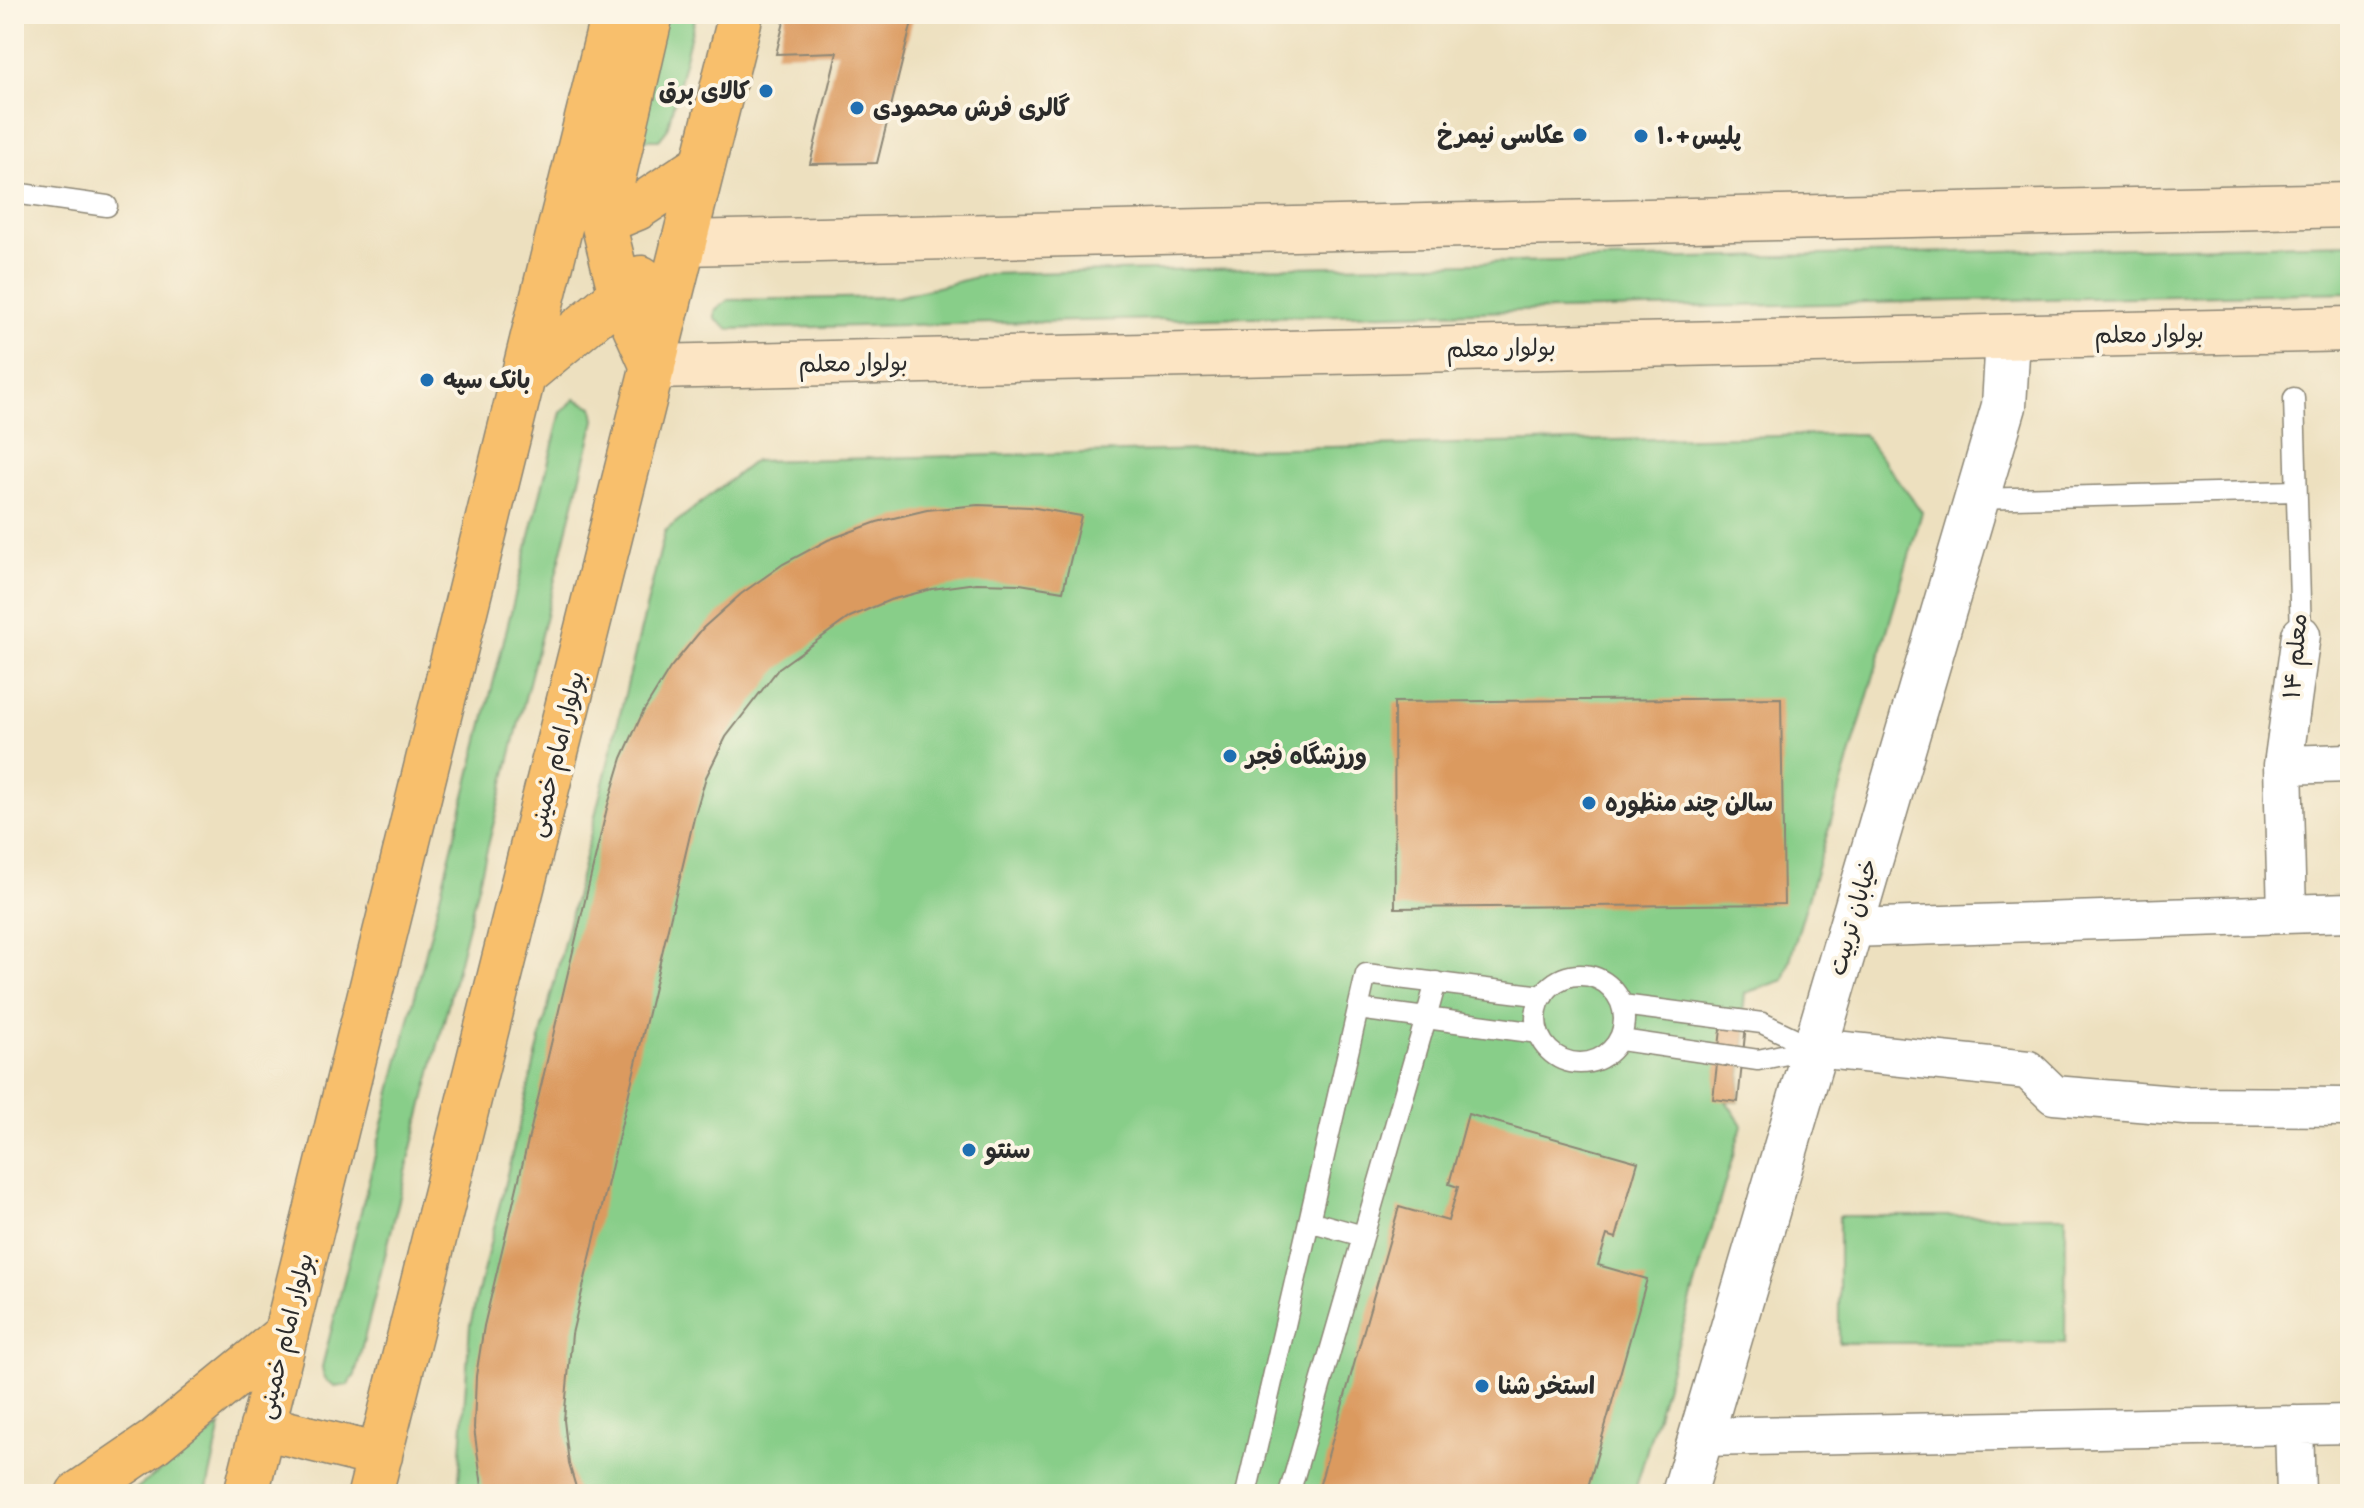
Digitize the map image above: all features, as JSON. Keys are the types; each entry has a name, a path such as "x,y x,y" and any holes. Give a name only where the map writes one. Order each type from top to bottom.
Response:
{"main road":[{"name":"بولوار امام خمینی","path":"246,1494 613,14"},
{"path":"651,14 603,222 621,295 653,367"},
{"name":"بولوار امام خمینی","path":"375,1475 741,14"},
{"path":"603,222 637,208 703,164"},
{"path":"523,376 683,243 2350,205"},
{"name":"بولوار معلم","path":"653,367 2350,329"},
{"path":"78,1494 188,1416 286,1334"},
{"path":"262,1427 375,1475"}],"street":[{"name":"خیابان تربیت","path":"1684,1494 2004,406 2008,337"},
{"name":"معلم ۱۴","path":"2287,914 2283,765 2301,635"},
{"path":"2283,765 2350,763"},
{"path":"1850,928 2350,912"},
{"path":"1815,1048 2028,1070 2054,1095 2186,1106 2350,1107"},
{"path":"1700,1437 2350,1424"},
{"path":"2294,1425 2296,1494"}],"lane":[{"path":"14,193 107,206"},
{"name":"معلم ۱۴","path":"2294,398 2301,635"},
{"path":"1976,499 2296,491"},
{"path":"1246,1494 1366,974 1543,996"},
{"path":"1621,1040 1622,1005 1614,991 1601,980 1569,976 1554,983 1537,1007 1538,1033 1558,1057 1574,1062 1598,1058 1621,1040 1758,1060 1815,1048"},
{"path":"1289,1494 1436,982"},
{"path":"1622,1005 1762,1023 1815,1048"},
{"path":"1358,1009 1538,1033"},
{"path":"1309,1221 1363,1236"}],"green space":[{"path":"661,14 696,14 667,130 659,140 640,140"},
{"path":"2350,243 2350,292 729,329 715,319 715,311 728,300 898,297 988,274"},
{"path":"575,399 593,407 595,420 355,1375 348,1385 335,1387 324,1379 322,1367 561,412"},
{"name":"ورزشگاه فجر","path":"1863,434 1922,512 1784,980 1745,993 1743,1014 1747,1015 1738,1102 1726,1101 1742,1125 1634,1494 458,1494 470,1325 665,531 754,461"},
{"path":"1839,1216 2066,1216 2065,1343 1839,1343"},
{"path":"221,1426 206,1494 129,1494"}],"building":[{"name":"گالری فرش محمودی","path":"786,14 914,14 877,163 810,164 837,52 776,54"},
{"path":"978,505 1030,507 1081,516 1063,591 1020,584 976,583 932,589 890,600 850,617 779,668 726,737 706,777 694,818 572,1334 564,1420 569,1464 578,1494 483,1494 474,1428 476,1376 484,1326 607,808 622,758 643,712 670,668 703,628 741,594 783,564 828,540 877,522 927,510"},
{"name":"سالن چند منظوره","path":"1781,698 1784,904 1395,908 1394,702"},
{"path":"1723,1012 1747,1015 1738,1102 1713,1099"},
{"name":"استخر شنا","path":"1468,1114 1638,1162 1616,1238 1607,1235 1598,1265 1647,1279 1586,1494 1317,1494 1399,1207 1448,1221 1458,1187 1449,1184"}],"place":[{"name":"کالای برق","path":"766,91"},
{"name":"گالری فرش محمودی","path":"857,108"},
{"name":"عکاسی نیمرخ","path":"1580,135"},
{"name":"پلیس+۱۰","path":"1641,136"},
{"name":"بانک سپه","path":"427,380"},
{"name":"ورزشگاه فجر","path":"1230,756"},
{"name":"سالن چند منظوره","path":"1589,803"},
{"name":"سنتو","path":"969,1150"},
{"name":"استخر شنا","path":"1482,1386"}]}
